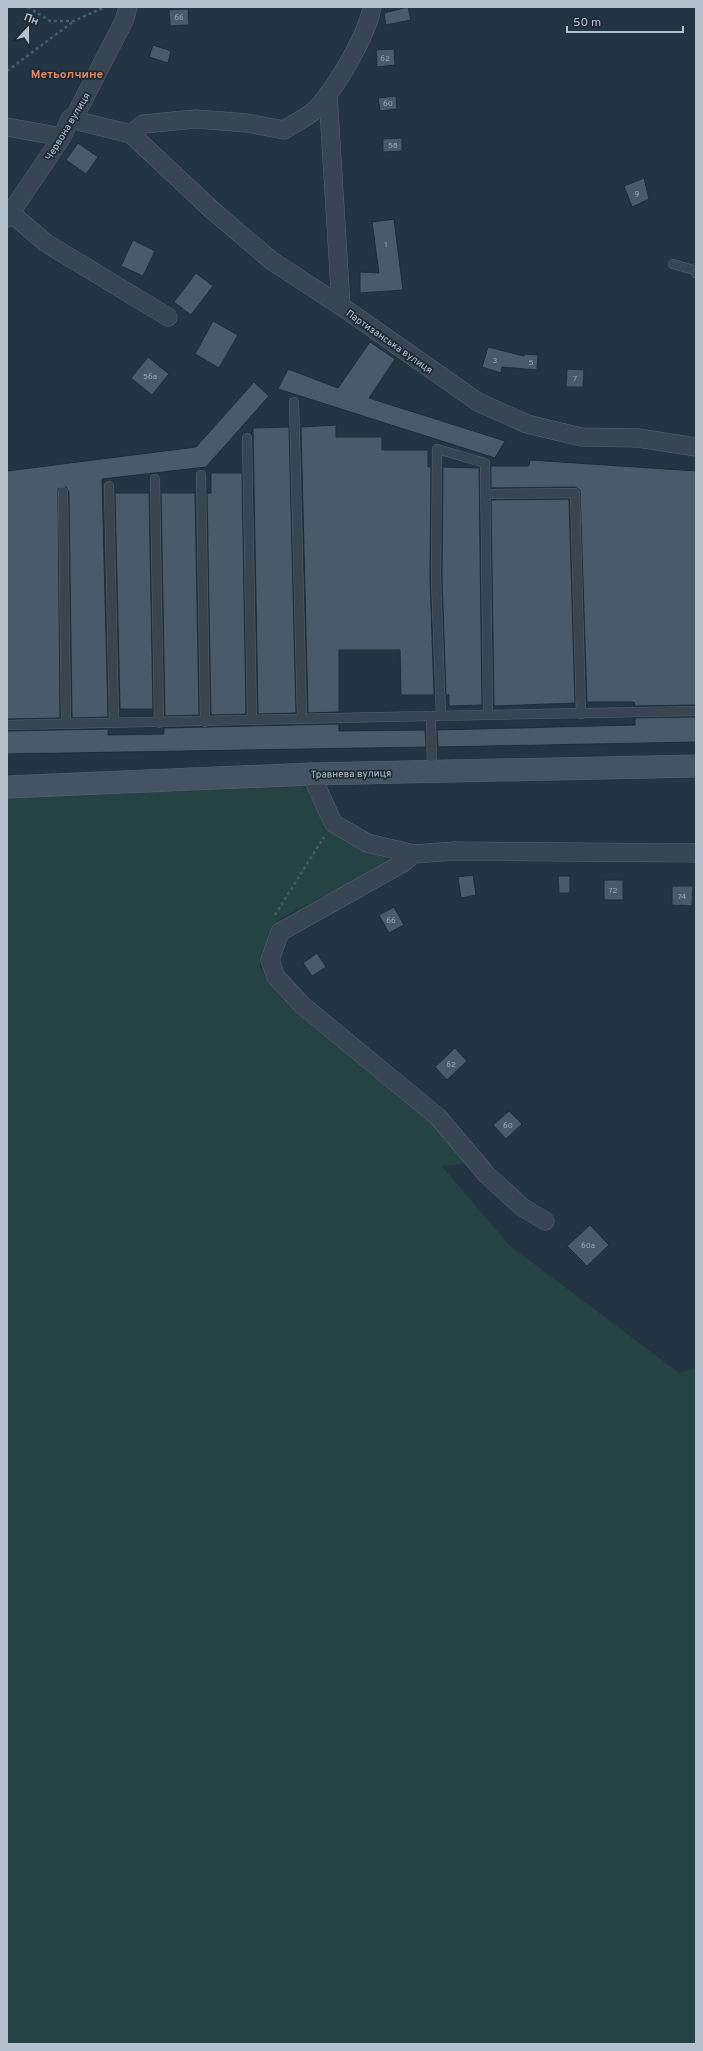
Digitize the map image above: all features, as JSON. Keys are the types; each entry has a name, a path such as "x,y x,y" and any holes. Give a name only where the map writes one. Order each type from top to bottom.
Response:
{"street":[{"name":"Червона вулиця","path":"9,216 62,137 70,119 76,114 124,22 128,7"},
{"path":"70,119 131,134 143,124 196,119 247,123 284,130 319,108 345,69 370,18 372,7"},
{"path":"328,94 341,306"},
{"path":"7,127 62,137"},
{"name":"Партизанська вулиця","path":"131,134 211,208 272,261 341,306 478,402 527,424 581,436 638,438 696,447"},
{"path":"9,216 46,243 168,317"},
{"name":"Травнева вулиця","path":"7,787 311,774 696,766"},
{"path":"311,774 332,823 367,843 414,854 455,851 696,853"},
{"path":"414,854 404,863 280,932 270,960 276,977 302,1005 438,1118 486,1175 522,1207 545,1221"}],"lane":[{"path":"673,264 694,270 696,273"},
{"path":"294,402 302,718"},
{"path":"247,438 252,720"},
{"path":"440,716 436,578 437,449 485,464 488,715"},
{"path":"201,475 205,722"},
{"path":"155,479 159,723"},
{"path":"109,486 114,723"},
{"path":"62,492 66,724"},
{"path":"485,494 575,494 581,714"},
{"path":"7,725 696,711"},
{"path":"431,716 432,771"}],"path":[{"path":"28,7 50,21 74,21"},
{"path":"7,71 74,21 105,7"},
{"path":"272,922 278,908 332,823"}],"green space":[{"path":"291,778 308,790 317,807 324,829 354,845 397,862 320,898 278,920 261,954 260,967 270,985 285,1002 307,1022 417,1108 471,1163 442,1166 509,1245 679,1373 696,1368 696,2044 7,2044 7,798"}],"building":[{"path":"408,7 411,20 386,25 384,13"},
{"path":"188,9 189,25 170,26 169,10"},
{"path":"153,45 171,51 168,63 149,57"},
{"path":"394,49 395,65 377,67 376,50"},
{"path":"396,96 397,109 380,111 378,98"},
{"path":"402,138 402,151 383,152 383,139"},
{"path":"78,143 98,157 86,174 66,160"},
{"path":"644,178 649,199 632,207 624,186"},
{"path":"394,219 403,290 360,293 360,272 379,273 372,222"},
{"path":"133,240 155,251 143,276 121,266"},
{"path":"196,273 213,286 191,315 174,302"},
{"path":"213,321 238,335 219,368 195,354"},
{"path":"370,342 395,359 369,398 505,441 495,458 278,389 288,369 338,388"},
{"path":"488,347 524,356 525,354 538,355 537,370 502,367 501,373 482,367"},
{"path":"148,357 169,374 152,395 131,378"},
{"path":"567,369 584,370 583,387 566,387"},
{"path":"254,382 269,396 206,467 102,479 108,717 72,718 69,492 66,487 58,489 60,718 7,719 7,471 196,447"},
{"path":"336,425 336,437 382,437 382,450 428,450 428,467 431,467 430,578 434,695 401,695 400,650 339,650 339,712 308,713 301,427"},
{"path":"289,427 296,713 258,714 253,428"},
{"path":"530,460 696,471 696,705 635,706 634,702 587,702 580,490 575,487 491,488 491,466 529,466"},
{"path":"443,467 479,468 482,705 449,706 449,695 446,695 442,578"},
{"path":"211,473 242,473 246,714 211,715 207,493 211,493"},
{"path":"115,493 149,493 153,709 120,709"},
{"path":"161,493 195,493 199,715 165,716"},
{"path":"569,499 575,703 495,706 491,500"},
{"path":"696,717 696,742 438,747 437,730 635,725 635,718"},
{"path":"339,724 339,731 425,730 426,747 7,754 7,731 108,729 108,735 164,734 164,728"},
{"path":"473,875 476,895 461,898 458,877"},
{"path":"558,876 570,876 570,893 559,893"},
{"path":"604,880 623,880 623,900 604,900"},
{"path":"672,886 693,886 692,906 672,905"},
{"path":"394,907 404,925 389,933 379,915"},
{"path":"317,953 326,967 312,976 303,963"},
{"path":"455,1048 467,1061 447,1080 435,1067"},
{"path":"509,1111 522,1124 506,1139 493,1125"},
{"path":"590,1225 609,1245 587,1266 567,1246"}],"district":[{"name":"Метьолчине","path":"67,74"}]}
